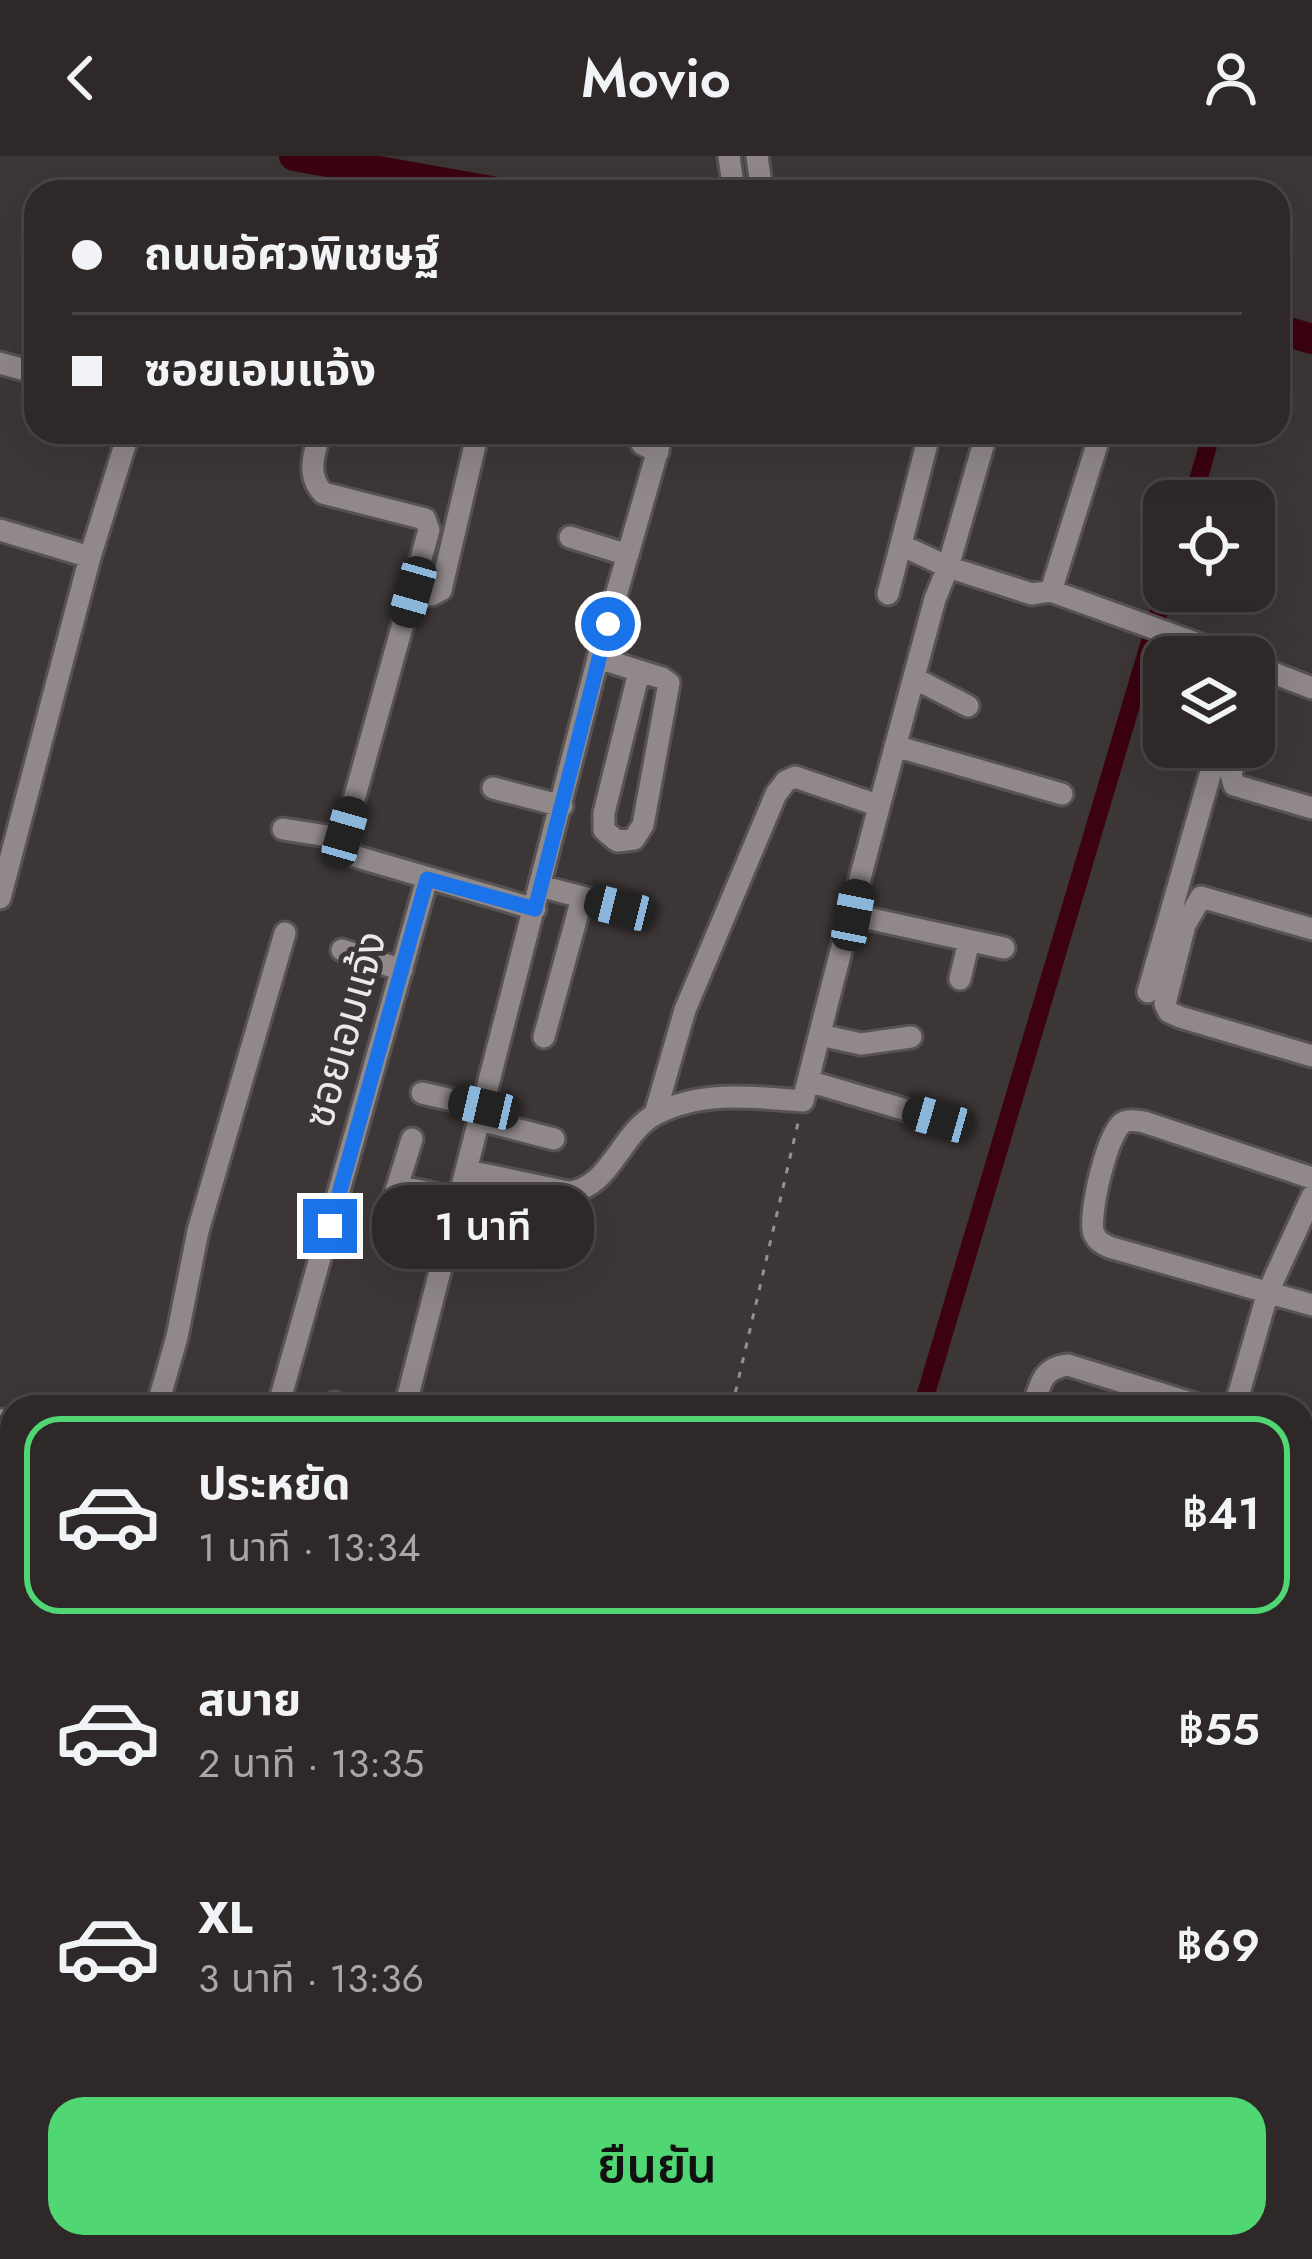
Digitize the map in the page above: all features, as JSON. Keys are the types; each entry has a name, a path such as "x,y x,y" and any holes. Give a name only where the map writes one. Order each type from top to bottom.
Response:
{"street":[{"path":"1,892 90,557 125,444"},
{"path":"317,444 312,464 314,483 322,493 425,519 429,530 345,832 354,856 427,879 538,898 581,898 620,908"},
{"path":"413,592 431,596 441,590 475,444"},
{"path":"408,1395 598,658 660,444"},
{"path":"888,594 927,444"},
{"path":"806,1091 877,805 984,444"},
{"path":"1051,591 1097,444"},
{"path":"0,530 90,557"},
{"path":"570,537 628,555"},
{"path":"901,544 948,567 1032,593 1051,591 1179,636"},
{"path":"598,658 662,678 669,691 643,826 634,839 617,841 604,830 604,813 639,672"},
{"path":"1275,674 1312,688"},
{"path":"914,678 968,706"},
{"path":"895,746 1062,794"},
{"path":"1148,992 1212,768"},
{"path":"1232,768 1234,785 1312,808"},
{"path":"655,1114 685,1010 776,794 795,777 877,805"},
{"path":"494,788 562,806"},
{"path":"283,829 346,839"},
{"name":"ซอยเอมแจ้ง","path":"281,1395 427,879"},
{"path":"1312,929 1201,897 1185,925 1166,1004 1180,1018 1312,1056"},
{"path":"544,1037 581,898"},
{"path":"853,915 1004,948"},
{"path":"160,1395 198,1231 285,933"},
{"path":"960,980 969,940"},
{"path":"342,950 402,970"},
{"path":"820,1034 861,1044 911,1037"},
{"path":"468,1172 581,1192 600,1176 640,1124 701,1098 806,1091 938,1119"},
{"path":"422,1093 554,1138"},
{"path":"1312,1178 1144,1122 1119,1124 1092,1212 1097,1240 1312,1305"},
{"path":"389,1213 412,1138"},
{"path":"506,1226 515,1180"},
{"path":"398,1186 460,1200"},
{"path":"1240,1395 1268,1292 1312,1196"},
{"path":"1037,1395 1043,1375 1054,1366 1068,1365 1165,1395"}],"path":[{"path":"734,1395 806,1091"}],"waterway":[{"path":"294,156 429,180"},
{"path":"1290,333 1312,339"},
{"path":"1198,480 1209,444"},
{"path":"926,1395 1159,612"}],"route":[{"path":"330,1226 427,879 535,909 608,624"}]}
